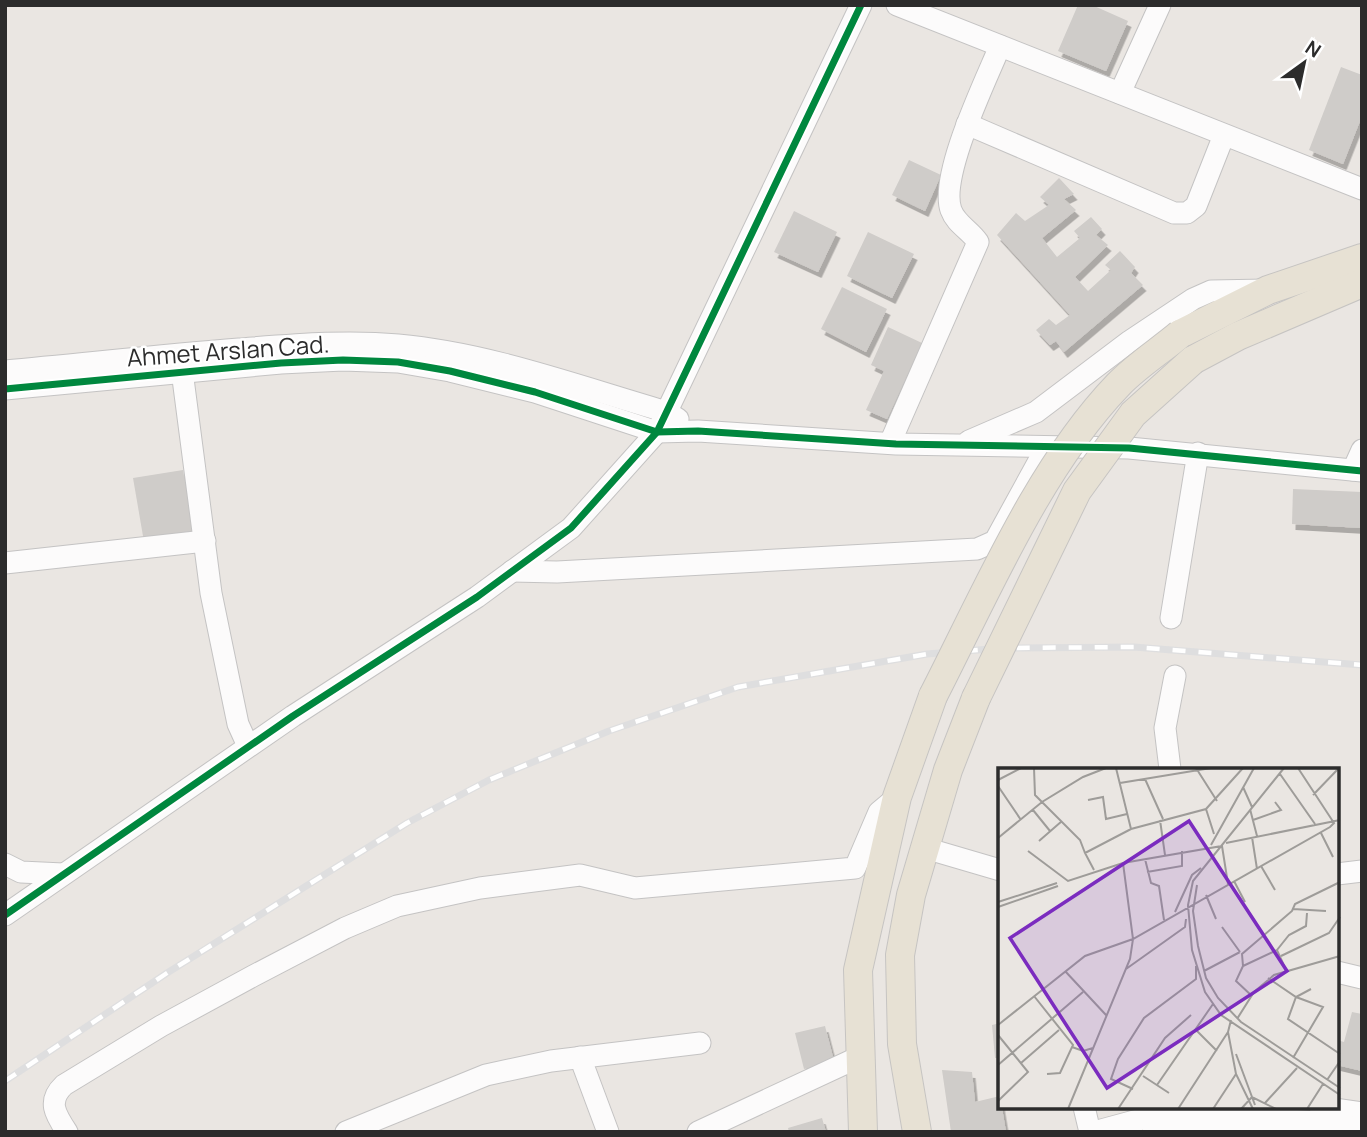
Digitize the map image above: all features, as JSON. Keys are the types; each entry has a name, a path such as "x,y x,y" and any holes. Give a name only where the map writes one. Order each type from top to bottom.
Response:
{"main road":[{"path":"863,1132 858,970 897,797 933,696 1018,531 1068,447 1119,384 1180,334 1268,290 1362,258"},
{"path":"917,1132 902,1044 900,955 911,895 948,769 976,698 1077,491 1133,414 1193,360 1238,336 1362,283"}],"street":[{"path":"5,915 109,846 248,746 512,571 571,528 657,432 861,5"},
{"path":"897,5 1362,189"},
{"path":"1120,93 1160,5"},
{"path":"890,443 978,242 954,218 949,206 956,160 967,124 1000,46"},
{"path":"967,124 1174,213 1187,213 1196,206 1224,135"},
{"path":"960,445 1036,412 1130,341 1193,299 1211,291 1268,290"},
{"name":"Ahmet Arslan Cad.","path":"5,372 280,346 342,343 399,345 454,354 667,412 698,431"},
{"name":"Ahmet Arslan Cad.","path":"5,389 182,371 342,360 398,362 450,371 535,392 657,432 698,431"},
{"path":"182,371 211,593 235,711 248,746"},
{"path":"698,431 890,443 1129,448 1357,471 1362,450"},
{"path":"512,571 557,572 977,550 995,541 1046,448"},
{"path":"1171,618 1198,453"},
{"path":"5,563 205,541"},
{"path":"1170,768 1165,728 1175,676"},
{"path":"67,1132 53,1104 55,1094 64,1085 253,976 345,928 397,906 480,888 579,875 635,888 855,868 878,811 897,797"},
{"path":"925,848 998,870"},
{"path":"5,864 21,872 63,874"},
{"path":"1339,874 1362,872"},
{"path":"1339,972 1362,978"},
{"path":"346,1132 486,1075 580,1057 700,1043"},
{"path":"580,1057 608,1132"},
{"path":"698,1132 859,1057"},
{"path":"1085,1109 1092,1132 1164,1113 1308,1121 1362,1129"},
{"path":"1334,1109 1362,1113"},
{"path":"1153,1132 1237,1117"}],"building":[{"path":"1078,5 1092,5 1128,21 1106,71 1058,51"},
{"path":"1341,67 1362,75 1362,116 1343,164 1309,150"},
{"path":"909,160 941,175 925,211 892,195"},
{"path":"1059,178 1074,194 1064,199 1076,210 1042,238 1057,257 1080,238 1074,231 1091,217 1102,229 1096,235 1108,245 1075,277 1088,291 1111,270 1105,265 1120,251 1135,267 1131,273 1143,285 1064,352 1056,341 1050,345 1036,330 1049,319 1056,325 1070,315 997,235 1016,213 1025,221 1049,205 1040,197"},
{"path":"794,211 837,232 818,272 774,252"},
{"path":"868,232 914,254 892,298 847,276"},
{"path":"842,287 887,309 866,352 821,329"},
{"path":"888,327 922,343 887,419 866,410 884,371 871,365"},
{"path":"183,470 194,534 144,542 133,478"},
{"path":"1293,489 1362,492 1362,528 1292,524"},
{"path":"1352,1012 1362,1014 1362,1071 1339,1065 1339,1041 1344,1042"},
{"path":"998,1024 998,1058 995,1058 992,1025"},
{"path":"825,1026 834,1061 804,1069 795,1033"},
{"path":"942,1070 972,1072 975,1102 998,1096 998,1109 1002,1109 1006,1132 951,1132"},
{"path":"822,1118 826,1132 789,1132 788,1128"}],"railway":[{"path":"5,1081 167,973 407,823 489,780 609,731 738,687 927,654 1003,648 1134,647 1362,665"}],"cycle path":[{"path":"5,915 293,716 477,597 571,528 657,432 861,5"},
{"path":"5,389 281,363 343,360 398,362 450,371 535,392 657,432 698,431 896,444 1129,448 1362,471"}]}
